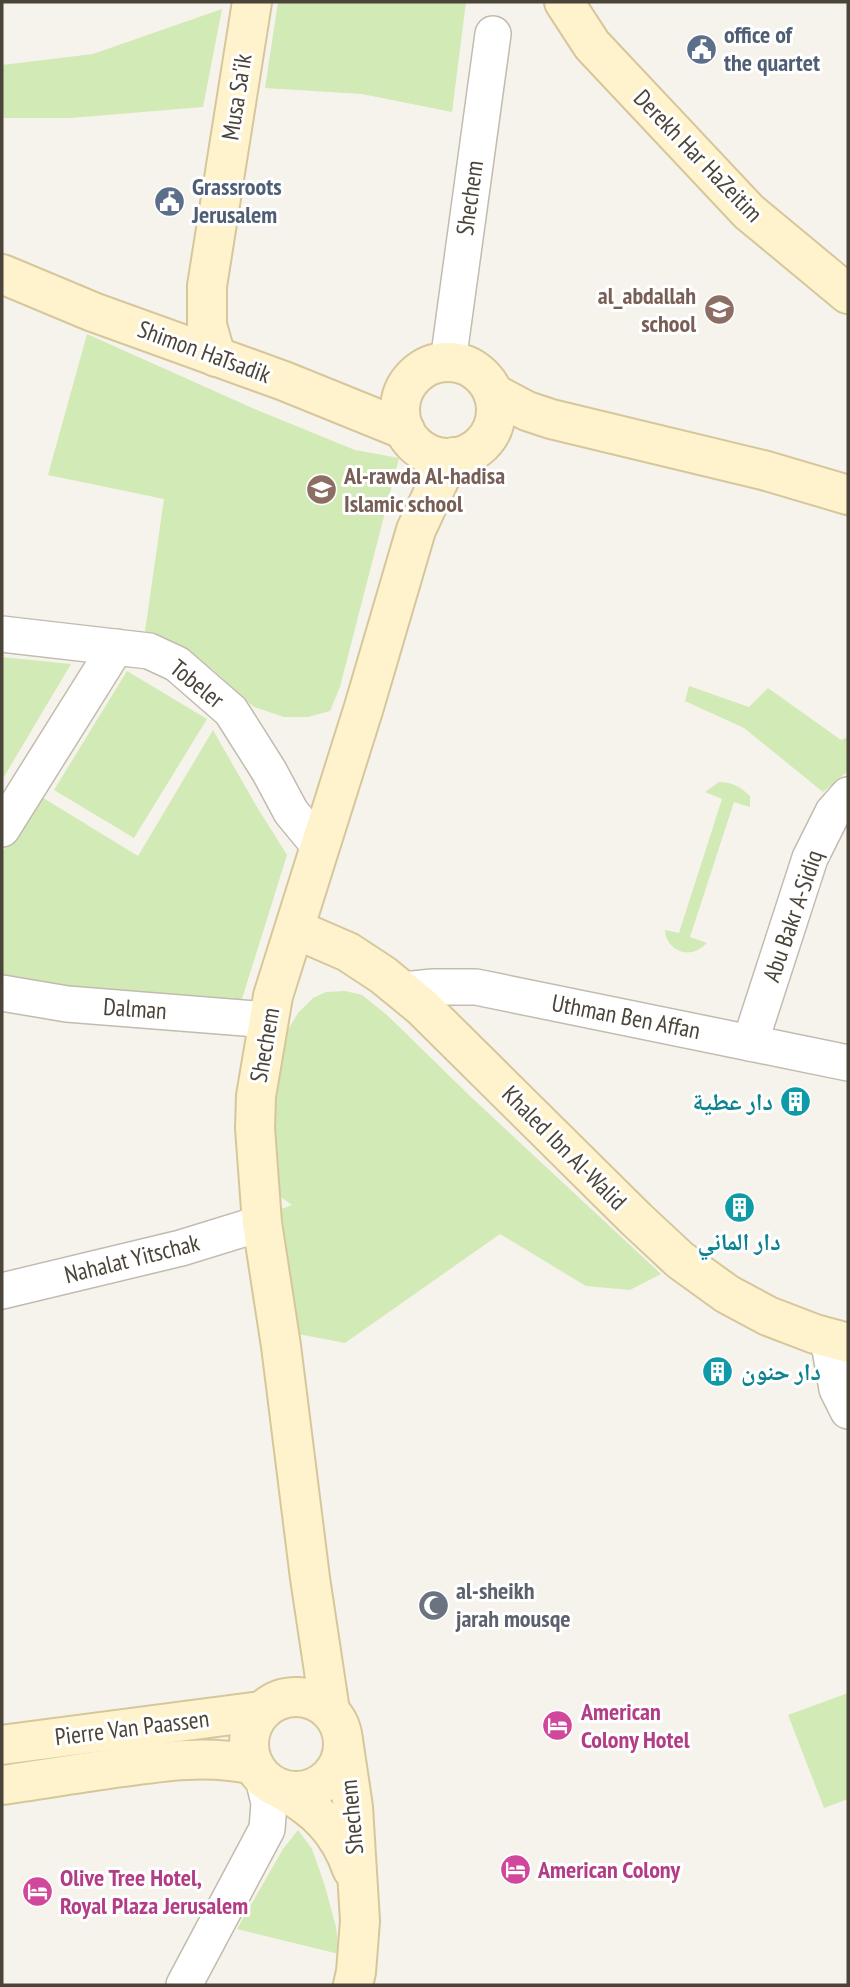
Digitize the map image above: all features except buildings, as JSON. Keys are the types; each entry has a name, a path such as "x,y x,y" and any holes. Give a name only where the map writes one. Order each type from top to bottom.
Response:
{"street":[{"name":"Musa Sa'ik","path":"216,357 207,325 207,286 252,2"},
{"name":"Derekh Har HaZeitim","path":"564,2 592,46 749,212 848,294"},
{"name":"Shechem","path":"447,362 493,34"},
{"name":"Shimon HaTsadik","path":"2,274 93,312 284,381 426,445"},
{"path":"447,362 462,364 475,370 486,380 493,393 496,408 492,430 476,448 426,445 400,408 406,388 420,371 447,362"},
{"path":"493,393 527,411 574,425 763,470 848,495"},
{"path":"492,430 574,425"},
{"name":"Shechem","path":"353,1985 359,1947 359,1895 353,1807 310,1578 281,1346 262,1223 255,1128 256,1096 274,996 416,530 439,478 426,445"},
{"name":"Tobeler","path":"2,634 149,651 177,664 231,711 270,771 291,812 320,847"},
{"path":"2,829 116,647"},
{"name":"Abu Bakr A-Sidiq","path":"750,1043 810,858 832,812 848,795"},
{"name":"Khaled Ibn Al-Walid","path":"295,929 348,952 403,990 680,1260 727,1294 768,1316 838,1340"},
{"name":"Uthman Ben Affan","path":"403,990 476,987 848,1063"},
{"name":"Dalman","path":"2,993 67,1004 269,1020"},
{"name":"Nahalat Yitschak","path":"2,1291 181,1248 262,1223"},
{"path":"838,1340 837,1389 848,1411"},
{"name":"Shechem","path":"275,1704 300,1655 310,1578"},
{"path":"184,1985 267,1829 270,1803 265,1777 249,1751 253,1722 275,1704 303,1697 318,1702 336,1725 342,1756 335,1770 324,1782 295,1791 265,1777"},
{"name":"Pierre Van Paassen","path":"2,1745 275,1704"},
{"name":"Pierre Van Paassen","path":"2,1785 190,1759 229,1759 265,1777"},
{"name":"Shechem","path":"265,1777 304,1802 340,1841 352,1867 359,1895"}],"green space":[{"path":"278,2 466,2 452,112 362,94 265,88"},
{"path":"222,9 203,107 71,118 2,118 2,65 93,54"},
{"path":"87,334 250,407 355,450 399,458 340,687 330,711 308,717 284,717 254,707 211,668 145,631 164,499 48,475"},
{"path":"2,657 71,664 2,780"},
{"path":"127,671 207,719 134,838 54,790"},
{"path":"689,686 749,707 768,688 841,740 848,737 848,771 823,792 744,728 685,701"},
{"path":"213,730 287,855 241,1002 2,986 2,852 40,796 138,856"},
{"path":"719,782 732,784 743,790 750,796 750,807 734,802 690,937 707,943 694,951 682,952 670,943 665,930 679,933 722,799 705,792"},
{"path":"345,991 362,995 387,1015 661,1274 630,1290 586,1286 500,1234 345,1343 298,1334 281,1209 292,1205 278,1195 269,1137 276,1084 285,1035 298,1013 313,998 326,992"},
{"path":"848,1693 848,1799 824,1808 788,1715"},
{"path":"298,1830 312,1849 324,1883 336,1927 339,1954 237,1929 283,1849"}],"place":[{"name":"office of the quartet","path":"701,49"},
{"name":"Grassroots Jerusalem","path":"169,201"},
{"name":"al_abdallah school","path":"719,310"},
{"name":"Al-rawda Al-hadisa Islamic school","path":"321,490"},
{"name":"دار عطية","path":"796,1102"},
{"name":"دار الماني","path":"739,1208"},
{"name":"دار حنون","path":"718,1372"},
{"name":"al-sheikh jarah mousqe","path":"433,1605"},
{"name":"American Colony Hotel","path":"558,1726"},
{"name":"American Colony","path":"515,1870"},
{"name":"Olive Tree Hotel, Royal Plaza Jerusalem","path":"37,1892"}]}
